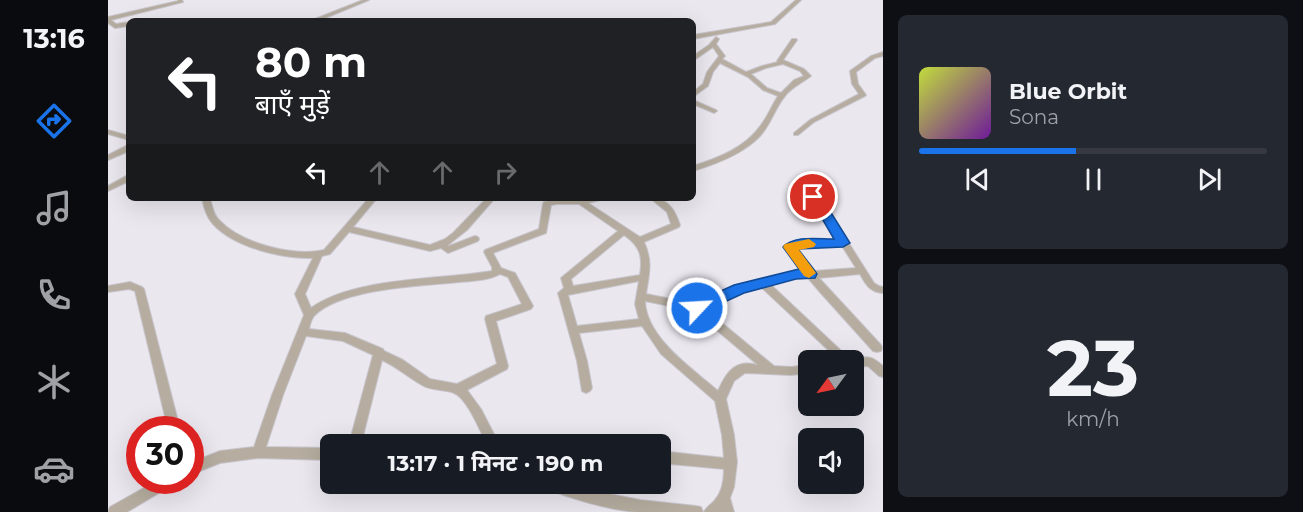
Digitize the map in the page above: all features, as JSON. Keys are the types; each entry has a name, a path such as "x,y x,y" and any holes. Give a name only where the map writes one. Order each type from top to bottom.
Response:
{"street":[{"path":"111,22 181,2 180,0"},
{"path":"321,18 368,0"},
{"path":"696,37 773,23 799,0"},
{"path":"111,22 126,24"},
{"path":"696,57 713,44 720,33"},
{"path":"782,63 780,60 794,40"},
{"path":"696,93 706,86 710,72 722,56 713,44"},
{"path":"796,134 812,121 863,95 855,84 853,71 873,57 883,54"},
{"path":"720,60 747,74 765,90 781,95"},
{"path":"696,168 721,159 755,137 781,95 793,82 808,76 802,70 782,63 747,74"},
{"path":"696,103 714,111"},
{"path":"109,133 126,137"},
{"path":"108,158 126,149"},
{"path":"108,189 126,180"},
{"path":"796,184 821,206 871,285 883,290"},
{"path":"207,201 210,214 218,225 251,245 285,252 319,254 327,252 371,201"},
{"path":"348,229 430,248 443,244 464,228 488,201"},
{"path":"488,252 540,233 544,228 547,204 555,201"},
{"path":"592,201 624,232 639,241 645,255 645,277 640,304 645,322 665,351 720,399 729,430 730,483 726,506 711,512"},
{"path":"639,241 676,225 671,211 658,201"},
{"path":"303,332 345,337 379,352 427,383 458,389 503,366 490,319 528,306 512,275 497,270 488,252 464,228"},
{"path":"569,290 566,278 624,232"},
{"path":"443,244 448,250 475,239"},
{"path":"843,243 796,244 789,247 810,274 877,348"},
{"path":"309,315 300,294 319,254"},
{"path":"258,452 279,388 309,315 322,305 341,297 380,288 489,275 497,270"},
{"path":"697,308 740,289 796,274 861,271"},
{"path":"586,388 582,361 562,296 569,290 645,277"},
{"path":"763,283 835,350"},
{"path":"108,289 130,285 139,289 171,416"},
{"path":"642,297 697,308 772,370"},
{"path":"573,330 645,322"},
{"path":"357,434 379,352"},
{"path":"864,362 870,361 883,373"},
{"path":"720,399 735,372 743,369 798,369"},
{"path":"458,389 471,404 488,434"},
{"path":"204,464 220,458 258,452 320,454"},
{"path":"671,458 729,464"},
{"path":"115,512 146,494"},
{"path":"584,494 656,510 696,512"}],"slow traffic":[{"path":"809,244 796,244 789,247 809,273"}],"route":[{"path":"697,308 740,289 796,274 810,274 789,247 796,244 843,243 813,197"}]}
